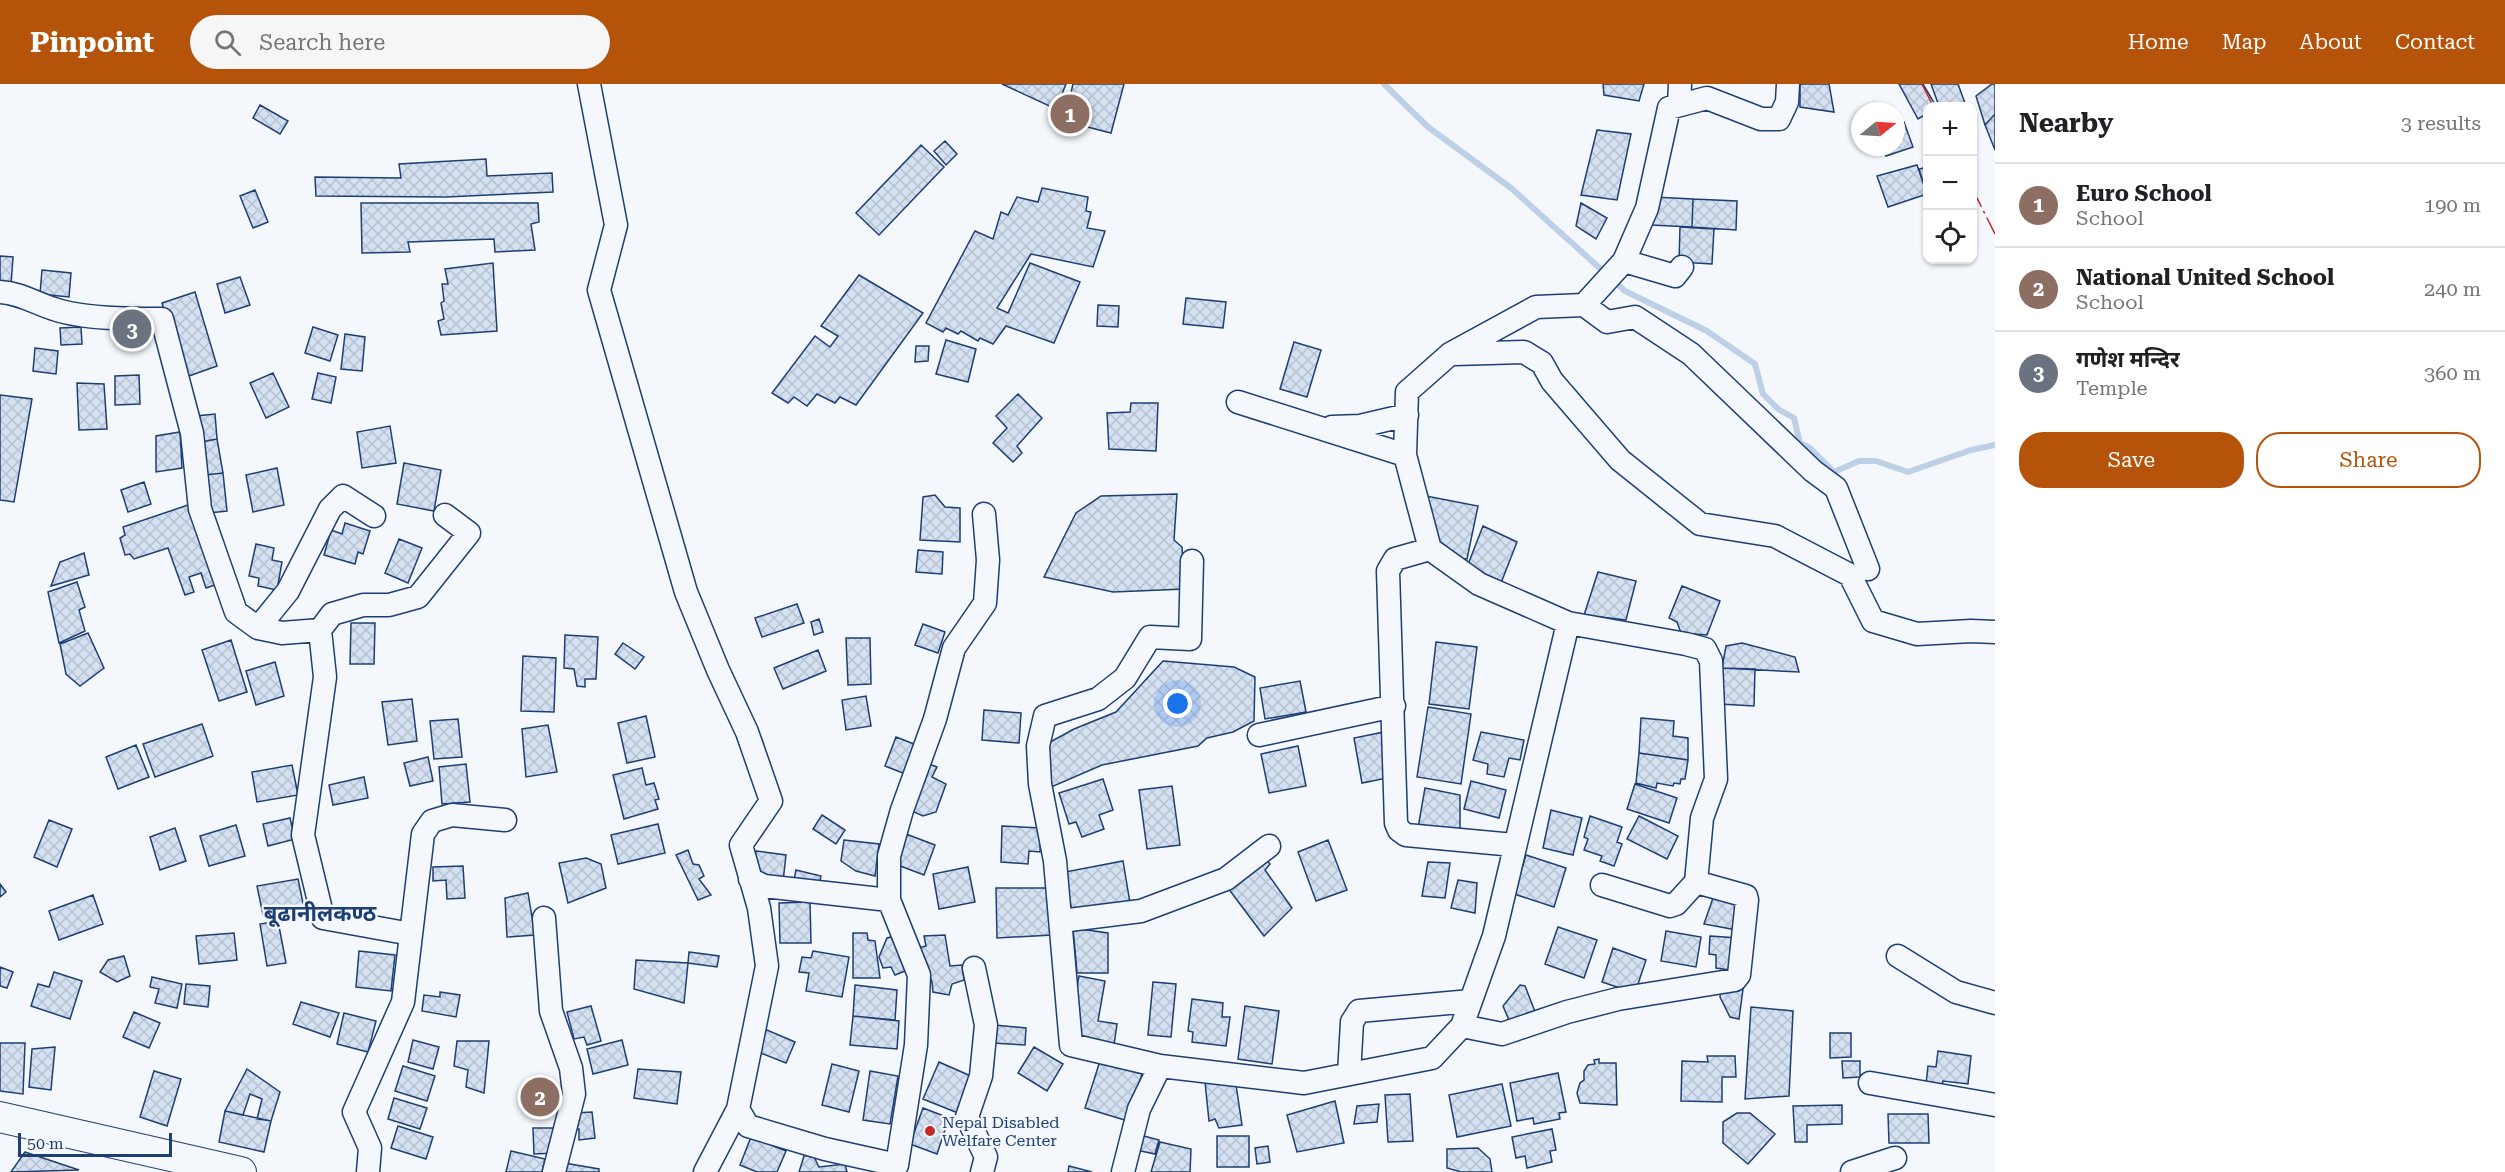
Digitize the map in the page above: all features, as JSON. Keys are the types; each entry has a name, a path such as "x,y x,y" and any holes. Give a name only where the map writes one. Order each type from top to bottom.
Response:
{"main road":[{"path":"0,1117 241,1172"}],"street":[{"path":"590,84 616,225 599,290 687,592 717,670 747,732 771,801 741,845 759,908 767,966 738,1109 705,1172"},
{"path":"1584,305 1622,264 1647,208 1669,108 1679,95 1707,98 1761,119 1779,119 1787,102 1788,84"},
{"path":"1622,264 1675,276 1682,267"},
{"path":"0,292 14,292 55,310 124,319 162,319 192,433 200,508 236,612 258,628 282,633 320,630"},
{"path":"1602,885 1670,906 1676,904 1695,882 1702,818 1716,778 1711,661 1705,650 1686,644 1568,623 1479,584 1430,549 1405,455 1407,392 1450,354 1536,307 1584,305 1607,322 1635,317 1691,354 1813,471 1836,488 1868,569"},
{"path":"1450,354 1524,352 1542,363 1552,381 1620,460 1700,524 1775,536 1850,575 1873,621 1917,634 1995,632"},
{"path":"1238,402 1405,455"},
{"path":"1319,428 1360,426 1407,415"},
{"path":"258,628 288,591 330,509 343,496 374,516"},
{"path":"738,1109 748,1126 825,1149 897,1165 916,1045 919,975 889,900 889,856 902,810 935,719 954,648 985,603 988,560 984,514"},
{"path":"411,934 323,918 303,835 325,677 320,630 332,614 363,604 389,605 418,597 469,533 445,515"},
{"path":"1430,549 1395,559 1388,571 1396,823 1399,830 1406,835 1514,845"},
{"path":"1192,561 1190,639 1150,637 1125,678 1098,699 1045,716 1038,746 1040,784 1055,861 1071,1045 1160,1065 1304,1083 1432,1058 1462,1026 1494,936 1568,623"},
{"path":"1259,735 1394,706"},
{"path":"368,1172 370,1148 354,1112 403,1002 423,834 432,821 452,815 505,820"},
{"path":"1061,921 1141,911 1226,879 1269,846"},
{"path":"750,879 764,886 889,900"},
{"path":"1462,1026 1503,1034 1567,1012 1618,999 1735,980 1739,975 1746,896 1695,882"},
{"path":"544,918 552,1011 571,1068 574,1094 554,1172"},
{"path":"1898,956 1956,992 1995,1003"},
{"path":"974,968 986,1025 981,1076 967,1117 986,1157 982,1172"},
{"path":"1349,1074 1352,1022 1359,1011 1471,1001"},
{"path":"1123,1172 1139,1109 1160,1065"},
{"path":"1870,1083 1995,1106"},
{"path":"1852,1172 1895,1158"}],"building":[{"path":"1002,84 1066,84 1056,109"},
{"path":"1073,84 1124,84 1111,133 1064,121"},
{"path":"1603,84 1644,84 1639,101 1604,95"},
{"path":"1800,84 1829,84 1834,112 1800,107"},
{"path":"1899,84 1923,84 1934,102 1923,102 1923,116 1918,119"},
{"path":"1931,84 1958,84 1965,102 1938,102"},
{"path":"1995,84 1995,114 1985,125 1976,96"},
{"path":"260,105 288,121 280,134 253,118"},
{"path":"1995,114 1995,150 1985,125"},
{"path":"1905,125 1913,147 1905,150"},
{"path":"1597,130 1631,134 1617,200 1581,195"},
{"path":"945,141 957,154 946,165 934,151"},
{"path":"921,145 944,167 879,235 856,213"},
{"path":"486,159 487,176 552,173 553,192 446,197 316,196 315,177 401,178 399,164"},
{"path":"1917,165 1923,182 1923,195 1888,207 1877,176"},
{"path":"1923,168 1923,182 1919,169"},
{"path":"1042,188 1088,197 1086,211 1091,212 1087,228 1105,231 1093,267 1031,254 997,308 1008,313 1030,263 1080,282 1054,343 1006,326 993,344 980,338 978,341 961,331 958,334 946,328 943,332 926,323 975,231 993,239 1001,212 1008,215 1017,197 1038,202"},
{"path":"255,190 268,222 253,228 240,196"},
{"path":"1652,197 1693,199 1692,227 1651,225"},
{"path":"1693,199 1737,201 1736,230 1692,227"},
{"path":"361,203 538,203 539,222 531,224 535,250 495,252 494,239 408,242 410,252 362,253"},
{"path":"1581,203 1607,218 1596,239 1576,226"},
{"path":"1680,227 1714,229 1712,264 1679,262"},
{"path":"0,256 13,257 11,285 0,284"},
{"path":"493,263 497,331 441,335 438,321 444,319 441,303 444,301 442,284 448,284 445,269"},
{"path":"42,270 71,273 69,297 40,294"},
{"path":"859,275 923,313 856,405 840,397 835,403 817,394 807,406 794,397 788,403 772,393 815,336 830,347 838,336 821,326"},
{"path":"240,277 250,305 225,313 217,284"},
{"path":"195,292 217,366 189,376 183,356 178,359 162,303"},
{"path":"1186,298 1226,302 1223,328 1183,324"},
{"path":"1098,305 1119,306 1118,327 1097,326"},
{"path":"81,327 82,344 61,345 60,328"},
{"path":"313,327 338,335 330,361 305,353"},
{"path":"345,334 365,337 362,371 341,369"},
{"path":"946,340 976,349 968,382 936,374"},
{"path":"1294,342 1321,350 1307,397 1280,389"},
{"path":"916,346 929,346 928,361 915,362"},
{"path":"35,348 58,351 56,374 33,371"},
{"path":"273,373 289,407 266,418 250,383"},
{"path":"318,373 336,377 331,403 312,399"},
{"path":"139,375 140,404 115,405 115,376"},
{"path":"77,383 104,384 107,429 79,430"},
{"path":"1018,394 1042,418 1017,446 1022,453 1013,462 993,443 1007,428 996,416"},
{"path":"0,395 32,399 14,502 0,500"},
{"path":"1131,403 1158,403 1156,451 1109,449 1107,413 1130,412"},
{"path":"215,414 217,439 196,443 196,416"},
{"path":"390,426 396,463 362,468 357,432"},
{"path":"180,432 182,468 156,472 156,436"},
{"path":"217,439 223,473 205,475 196,443"},
{"path":"404,463 441,470 434,511 397,504"},
{"path":"277,468 284,505 253,512 246,475"},
{"path":"223,473 227,511 209,513 205,475"},
{"path":"144,482 151,504 128,512 121,490"},
{"path":"1177,494 1174,540 1182,547 1184,589 1113,592 1044,577 1076,513 1101,496"},
{"path":"935,495 945,507 960,508 960,542 920,540 923,497"},
{"path":"1426,496 1478,506 1467,559 1443,557"},
{"path":"191,504 218,584 206,588 201,573 189,577 194,592 185,595 168,548 134,559 130,554 125,555 120,538 125,535 123,527"},
{"path":"345,523 370,531 363,554 358,552 355,564 324,555 331,530 342,534"},
{"path":"1483,526 1517,542 1501,583 1467,567"},
{"path":"399,539 422,548 408,583 385,573"},
{"path":"256,544 274,548 272,560 282,562 277,590 258,586 259,578 249,576"},
{"path":"918,550 943,552 942,574 916,572"},
{"path":"84,553 89,575 51,586 60,562"},
{"path":"1598,572 1636,581 1626,620 1584,615"},
{"path":"77,582 85,607 79,610 85,631 59,643 48,592"},
{"path":"1682,586 1720,601 1707,635 1681,633 1677,622 1669,618"},
{"path":"797,604 804,623 762,637 755,618"},
{"path":"819,619 823,632 814,635 811,622"},
{"path":"351,623 375,623 374,664 350,664"},
{"path":"923,624 945,632 938,653 915,645"},
{"path":"88,633 104,668 80,686 66,674 60,644"},
{"path":"565,635 598,637 596,679 585,679 585,687 577,686 574,669 564,668"},
{"path":"846,638 870,638 871,684 848,685"},
{"path":"231,640 247,692 219,701 202,650"},
{"path":"1436,642 1477,647 1469,709 1429,704"},
{"path":"623,643 644,657 635,669 615,654"},
{"path":"1742,643 1795,657 1799,672 1722,668 1726,646"},
{"path":"818,650 826,671 783,689 774,668"},
{"path":"523,656 556,658 554,712 521,711"},
{"path":"1163,661 1234,667 1255,677 1254,721 1233,732 1207,738 1198,746 1102,765 1049,788 1043,746 1074,729 1116,712"},
{"path":"275,662 284,696 256,705 246,671"},
{"path":"1722,668 1755,669 1754,706 1720,704"},
{"path":"1300,681 1306,712 1265,719 1260,688"},
{"path":"866,696 871,726 846,730 842,700"},
{"path":"412,699 417,741 388,745 382,702"},
{"path":"1428,707 1471,714 1461,784 1417,777"},
{"path":"984,710 1021,713 1019,743 982,740"},
{"path":"646,716 655,757 627,763 618,723"},
{"path":"1641,718 1674,721 1673,736 1688,738 1688,760 1639,753"},
{"path":"458,719 462,757 434,759 430,721"},
{"path":"202,724 213,756 155,777 143,744"},
{"path":"548,725 557,772 526,777 522,729"},
{"path":"1384,732 1392,777 1362,783 1354,738"},
{"path":"1481,732 1524,740 1520,760 1509,758 1504,777 1487,774 1488,764 1473,760"},
{"path":"896,737 919,746 908,775 885,766"},
{"path":"136,745 149,777 118,789 106,757"},
{"path":"1298,746 1306,786 1269,793 1261,754"},
{"path":"1639,753 1688,760 1685,779 1681,779 1680,784 1674,783 1673,786 1657,783 1656,788 1636,783"},
{"path":"428,757 433,781 410,786 404,763"},
{"path":"466,764 470,802 442,804 439,767"},
{"path":"929,764 937,767 932,777 946,784 936,812 923,816 907,809"},
{"path":"292,765 298,795 257,802 252,772"},
{"path":"642,768 646,785 654,783 659,799 655,800 658,809 624,819 613,775"},
{"path":"364,777 368,798 333,805 329,785"},
{"path":"1103,779 1113,810 1099,815 1104,829 1082,837 1076,822 1069,824 1059,793"},
{"path":"1471,781 1506,790 1499,818 1464,809"},
{"path":"1635,784 1677,798 1669,823 1627,809"},
{"path":"1172,786 1180,845 1147,849 1139,790"},
{"path":"1425,788 1460,795 1460,831 1418,828"},
{"path":"1551,810 1582,818 1573,855 1543,848"},
{"path":"822,815 845,830 836,844 813,829"},
{"path":"1590,816 1622,827 1617,842 1622,844 1614,866 1600,861 1602,856 1584,850 1588,839 1584,837"},
{"path":"1639,816 1678,836 1667,859 1627,839"},
{"path":"290,818 295,839 268,846 263,824"},
{"path":"49,820 72,829 57,867 34,857"},
{"path":"658,824 665,853 618,864 611,835"},
{"path":"236,825 245,856 209,866 200,836"},
{"path":"1002,826 1041,828 1040,852 1029,851 1028,864 1001,862"},
{"path":"175,828 186,861 160,870 150,837"},
{"path":"906,834 935,845 924,875 895,864"},
{"path":"844,840 879,844 875,876 856,871 841,861"},
{"path":"1328,840 1347,890 1316,901 1298,852"},
{"path":"688,850 693,864 699,865 704,876 699,879 711,895 698,900 676,855"},
{"path":"756,851 786,855 783,882 752,878"},
{"path":"1262,854 1270,864 1265,870 1292,908 1264,936 1228,888"},
{"path":"1526,855 1566,868 1554,907 1514,894"},
{"path":"586,858 601,864 606,888 568,903 559,863"},
{"path":"1123,861 1130,903 1072,913 1065,872"},
{"path":"1428,862 1450,863 1445,898 1422,896"},
{"path":"463,866 465,898 447,899 446,880 433,881 433,867"},
{"path":"968,867 975,902 939,909 933,874"},
{"path":"796,870 821,876 818,890 793,885"},
{"path":"298,879 304,908 263,915 257,886"},
{"path":"1458,880 1477,883 1475,913 1451,908"},
{"path":"0,884 6,892 0,897"},
{"path":"996,888 1046,888 1052,935 997,938"},
{"path":"528,893 535,935 507,937 505,898"},
{"path":"93,895 103,924 59,940 49,911"},
{"path":"1713,898 1741,901 1737,930 1704,924"},
{"path":"810,902 811,943 780,943 779,903"},
{"path":"278,921 286,963 267,966 260,924"},
{"path":"1558,927 1597,940 1584,978 1545,964"},
{"path":"1073,928 1108,933 1108,973 1077,973"},
{"path":"1666,931 1701,937 1696,967 1661,961"},
{"path":"234,933 237,960 199,964 196,936"},
{"path":"853,933 867,933 868,940 875,941 880,978 853,978"},
{"path":"899,935 910,969 895,975 891,967 883,968 879,957 887,938"},
{"path":"945,935 950,966 962,965 964,980 952,984 949,995 933,992 932,982 918,948 926,946 924,936"},
{"path":"1710,936 1738,938 1736,971 1716,968 1716,955 1709,954"},
{"path":"1613,948 1646,960 1635,993 1602,982"},
{"path":"359,951 395,955 391,991 356,987"},
{"path":"813,951 849,957 842,997 806,991 809,973 799,972 802,957 811,958"},
{"path":"689,952 719,956 717,967 688,963"},
{"path":"124,956 130,976 117,982 100,972 108,960"},
{"path":"636,960 688,963 684,1003 634,989"},
{"path":"0,967 13,972 7,988 0,986"},
{"path":"54,972 82,981 70,1019 31,1006 38,984 49,987"},
{"path":"1079,976 1105,981 1098,1021 1117,1024 1114,1045 1075,1038 1075,997"},
{"path":"152,977 182,984 177,1008 155,1003 159,989 150,987"},
{"path":"1153,982 1176,984 1171,1037 1148,1035"},
{"path":"186,984 210,986 208,1007 184,1004"},
{"path":"855,985 897,990 895,1020 853,1016"},
{"path":"1520,985 1525,986 1536,1014 1511,1025 1503,1006"},
{"path":"1721,987 1743,989 1739,1019 1730,1017 1720,997"},
{"path":"440,992 460,995 456,1017 422,1011 424,995 440,997"},
{"path":"1192,999 1223,1003 1222,1017 1230,1017 1226,1046 1192,1042 1193,1032 1188,1031"},
{"path":"301,1002 339,1013 330,1037 293,1024"},
{"path":"591,1006 601,1041 587,1045 584,1037 574,1039 567,1012"},
{"path":"1245,1006 1279,1011 1272,1064 1238,1059"},
{"path":"1751,1007 1793,1011 1789,1096 1745,1099"},
{"path":"134,1012 160,1023 149,1048 123,1037"},
{"path":"344,1013 376,1021 368,1052 337,1044"},
{"path":"853,1016 899,1021 897,1049 850,1045"},
{"path":"994,1025 1026,1028 1025,1045 992,1043"},
{"path":"762,1028 795,1042 786,1063 753,1050"},
{"path":"1830,1033 1851,1033 1851,1057 1830,1058"},
{"path":"413,1040 439,1047 433,1069 408,1062"},
{"path":"622,1040 628,1065 593,1074 587,1049"},
{"path":"457,1041 489,1041 484,1093 466,1087 468,1070 454,1066"},
{"path":"0,1043 25,1043 23,1094 0,1091"},
{"path":"55,1047 51,1090 29,1087 32,1049"},
{"path":"1034,1047 1063,1064 1047,1091 1018,1073"},
{"path":"1938,1051 1971,1056 1968,1084 1943,1081 1942,1086 1926,1084 1928,1066 1936,1067"},
{"path":"1707,1056 1735,1056 1736,1077 1722,1077 1722,1102 1681,1101 1682,1061 1708,1062"},
{"path":"1599,1059 1599,1063 1616,1063 1617,1105 1580,1103 1577,1093 1580,1083 1584,1080 1584,1071 1588,1065 1595,1064 1594,1060"},
{"path":"1100,1061 1142,1074 1128,1121 1085,1108"},
{"path":"1842,1061 1860,1061 1860,1077 1843,1078"},
{"path":"939,1062 973,1077 958,1113 923,1099"},
{"path":"832,1064 859,1071 849,1112 822,1105"},
{"path":"403,1066 435,1076 427,1101 395,1091"},
{"path":"247,1069 280,1092 271,1121 257,1119 262,1099 250,1094 243,1115 225,1111"},
{"path":"638,1069 681,1072 677,1104 634,1098"},
{"path":"154,1071 181,1079 167,1126 140,1117"},
{"path":"870,1071 898,1076 890,1124 863,1120"},
{"path":"1558,1073 1566,1112 1559,1113 1560,1119 1534,1124 1533,1118 1517,1121 1510,1083"},
{"path":"1205,1082 1236,1085 1242,1125 1219,1128 1215,1119 1209,1121"},
{"path":"1502,1084 1511,1126 1457,1137 1449,1095"},
{"path":"1410,1094 1413,1141 1388,1142 1385,1095"},
{"path":"394,1098 427,1108 420,1129 388,1119"},
{"path":"1335,1101 1344,1143 1297,1152 1287,1115"},
{"path":"1379,1104 1377,1122 1354,1124 1357,1106"},
{"path":"1842,1105 1842,1124 1807,1125 1807,1142 1795,1142 1793,1106"},
{"name":"Nepal Disabled Welfare Center","path":"923,1108 949,1118 937,1154 910,1144"},
{"path":"225,1111 271,1121 264,1152 219,1142"},
{"path":"592,1112 595,1138 579,1140 579,1129 574,1129 574,1113"},
{"path":"1737,1113 1750,1113 1775,1134 1748,1164 1723,1143 1723,1122"},
{"path":"1888,1114 1928,1114 1929,1143 1889,1143"},
{"path":"398,1126 433,1137 426,1159 391,1148"},
{"path":"533,1128 555,1128 556,1153 534,1154"},
{"path":"1552,1129 1556,1150 1550,1151 1552,1162 1527,1168 1525,1156 1516,1158 1512,1137"},
{"path":"1140,1135 1159,1140 1155,1154 1136,1150"},
{"path":"1217,1136 1249,1136 1249,1167 1217,1167"},
{"path":"751,1137 786,1151 777,1172 757,1172 740,1165"},
{"path":"1160,1142 1191,1149 1190,1172 1151,1172"},
{"path":"1268,1146 1270,1162 1257,1164 1255,1148"},
{"path":"1478,1148 1490,1159 1492,1172 1461,1172 1447,1168 1447,1149"},
{"path":"511,1151 545,1159 542,1172 506,1172"},
{"path":"25,1152 79,1170 11,1172"},
{"path":"813,1155 819,1167 845,1164 847,1172 799,1172 804,1156"},
{"path":"564,1163 599,1169 599,1172 563,1172"},
{"path":"1069,1166 1092,1172 1068,1172"}],"waterway":[{"path":"1384,84 1428,127 1511,188 1625,291 1707,331 1755,364 1763,394 1778,409 1794,418 1800,443 1810,448 1834,472 1859,461 1876,461 1908,472 1971,450 1995,445"}],"power":[{"path":"1922,84 1931,102"},
{"path":"1977,198 1995,234"}],"place":[{"name":"Euro School","path":"1070,114"},
{"name":"गणेश मन्दिर","path":"132,329"},
{"name":"National United School","path":"540,1097"},
{"name":"Nepal Disabled Welfare Center","path":"930,1131"}],"district":[{"name":"बूढानीलकण्ठ","path":"320,913"}]}
